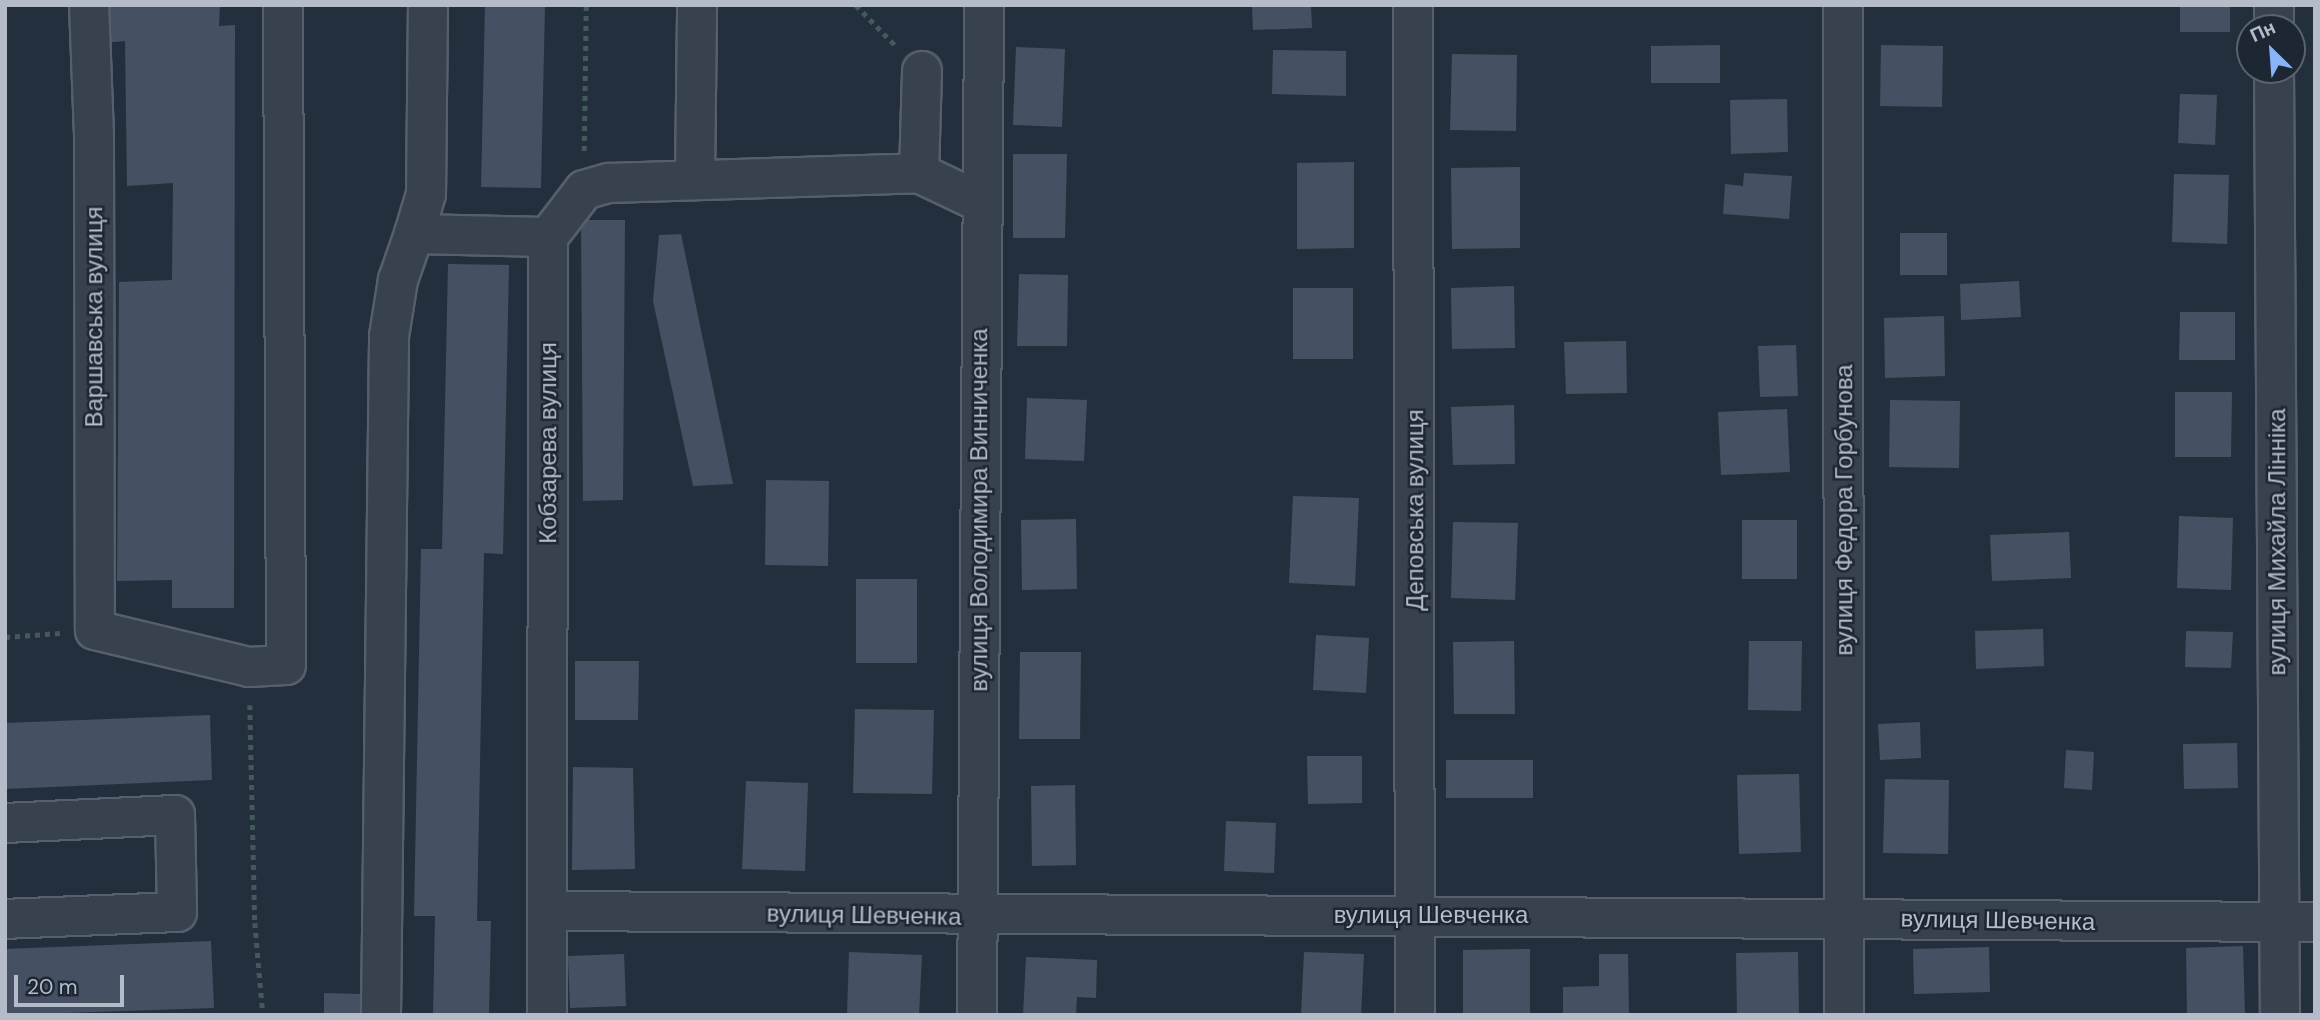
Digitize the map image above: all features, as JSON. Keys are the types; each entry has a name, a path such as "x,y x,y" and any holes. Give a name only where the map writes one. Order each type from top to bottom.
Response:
{"street":[{"name":"Варшавська вулиця","path":"89,5 94,136 94,630"},
{"path":"94,630 249,667 286,665 283,5"},
{"path":"381,1015 389,336 395,291 426,194 428,5"},
{"path":"695,178 697,5"},
{"name":"вулиця Володимира Винниченка","path":"976,1015 985,5"},
{"name":"Деповська вулиця","path":"1413,5 1415,1015"},
{"name":"вулиця Федора Горбунова","path":"1843,5 1844,1015"},
{"path":"919,173 922,72"},
{"name":"вулиця Михайла Лінніка","path":"2274,84 2297,922 2280,1015"},
{"path":"414,234 548,237 584,190 609,183 695,178 919,173 982,203"},
{"name":"Кобзарева вулиця","path":"547,1015 548,237"},
{"path":"5,823 175,815 177,912 5,919"},
{"name":"вулиця Шевченка","path":"548,911 976,916 1416,914 2297,922"}],"path":[{"path":"584,190 586,5"},
{"path":"856,5 922,72"},
{"path":"5,637 94,630"},
{"path":"249,667 255,923 263,1015"}],"building":[{"path":"104,5 220,5 219,26 235,25 234,608 172,608 172,580 117,581 119,282 172,280 173,183 127,186 125,41 103,43"},
{"path":"485,5 545,5 541,188 481,187"},
{"path":"1252,5 1311,5 1312,28 1253,30"},
{"path":"2180,5 2230,5 2230,32 2180,32"},
{"path":"1720,45 1720,83 1651,83 1651,46"},
{"path":"1881,45 1943,46 1942,107 1880,106"},
{"path":"1016,47 1065,49 1062,127 1013,125"},
{"path":"1273,50 1346,51 1346,96 1272,94"},
{"path":"1452,54 1517,55 1516,131 1450,130"},
{"path":"2180,94 2217,95 2215,145 2178,143"},
{"path":"1787,99 1788,152 1731,154 1730,100"},
{"path":"1013,154 1067,154 1065,238 1013,238"},
{"path":"1354,162 1354,248 1297,249 1297,163"},
{"path":"1520,167 1520,248 1452,249 1451,168"},
{"path":"1744,173 1792,176 1789,219 1723,214 1725,184 1743,186"},
{"path":"2174,174 2229,175 2227,244 2172,242"},
{"path":"581,220 625,220 623,500 583,501"},
{"path":"1900,233 1947,233 1947,275 1900,275"},
{"path":"681,234 733,484 693,486 653,301 659,235"},
{"path":"448,264 509,265 503,554 484,553 477,921 491,921 489,1015 433,1015 435,916 414,916 421,549 442,549"},
{"path":"1019,274 1068,275 1067,346 1017,346"},
{"path":"2019,281 2021,317 1961,320 1960,284"},
{"path":"1514,286 1515,348 1452,349 1451,288"},
{"path":"1293,288 1353,288 1353,359 1293,359"},
{"path":"2180,312 2235,312 2235,360 2179,360"},
{"path":"1944,316 1945,376 1885,378 1884,318"},
{"path":"1626,341 1627,393 1566,394 1564,342"},
{"path":"1796,345 1798,396 1760,397 1758,346"},
{"path":"2175,392 2232,392 2231,457 2175,457"},
{"path":"1027,398 1087,400 1084,461 1025,459"},
{"path":"1890,400 1960,401 1959,468 1889,467"},
{"path":"1514,405 1515,464 1453,465 1451,407"},
{"path":"1787,409 1790,472 1721,475 1718,412"},
{"path":"766,480 829,481 828,566 765,565"},
{"path":"1293,496 1359,498 1355,586 1289,583"},
{"path":"2179,516 2233,518 2231,590 2177,588"},
{"path":"1076,519 1077,589 1022,590 1021,520"},
{"path":"1742,520 1797,520 1797,579 1742,579"},
{"path":"1453,522 1518,523 1515,600 1451,598"},
{"path":"2069,532 2071,578 1992,581 1990,535"},
{"path":"856,579 917,579 917,663 856,663"},
{"path":"2043,629 2044,666 1976,669 1975,631"},
{"path":"2186,631 2233,632 2231,668 2185,667"},
{"path":"1316,635 1369,638 1366,693 1313,690"},
{"path":"1514,641 1515,714 1454,714 1453,642"},
{"path":"1749,641 1802,641 1801,711 1748,710"},
{"path":"1020,652 1081,652 1080,739 1019,739"},
{"path":"575,661 639,661 638,720 575,720"},
{"path":"855,709 934,710 932,794 853,793"},
{"path":"210,715 212,780 5,789 5,723"},
{"path":"1920,722 1921,758 1880,760 1878,724"},
{"path":"2237,743 2238,788 2184,789 2183,744"},
{"path":"2066,750 2094,752 2092,790 2064,788"},
{"path":"1307,756 1362,756 1362,803 1308,804"},
{"path":"1446,760 1533,760 1533,798 1446,798"},
{"path":"573,767 633,768 635,869 572,870"},
{"path":"1799,774 1801,852 1739,854 1737,775"},
{"path":"1885,779 1949,780 1948,854 1883,853"},
{"path":"746,781 808,783 805,871 742,869"},
{"path":"1075,785 1076,865 1032,866 1031,786"},
{"path":"1226,821 1276,823 1274,873 1224,871"},
{"path":"211,941 214,1008 5,1015 5,949"},
{"path":"2243,946 2245,1015 2187,1015 2186,948"},
{"path":"1989,947 1990,992 1914,994 1913,949"},
{"path":"1530,949 1530,1015 1463,1015 1463,950"},
{"path":"849,952 922,955 919,1015 847,1015"},
{"path":"1304,952 1364,954 1361,1015 1301,1015"},
{"path":"1798,952 1799,1015 1737,1015 1736,953"},
{"path":"624,954 626,1006 570,1008 568,956"},
{"path":"1599,954 1628,954 1629,1015 1563,1015 1563,987 1599,986"},
{"path":"1026,957 1097,960 1096,998 1077,997 1076,1015 1023,1015"},
{"path":"324,993 360,994 360,1015 324,1015"}]}
